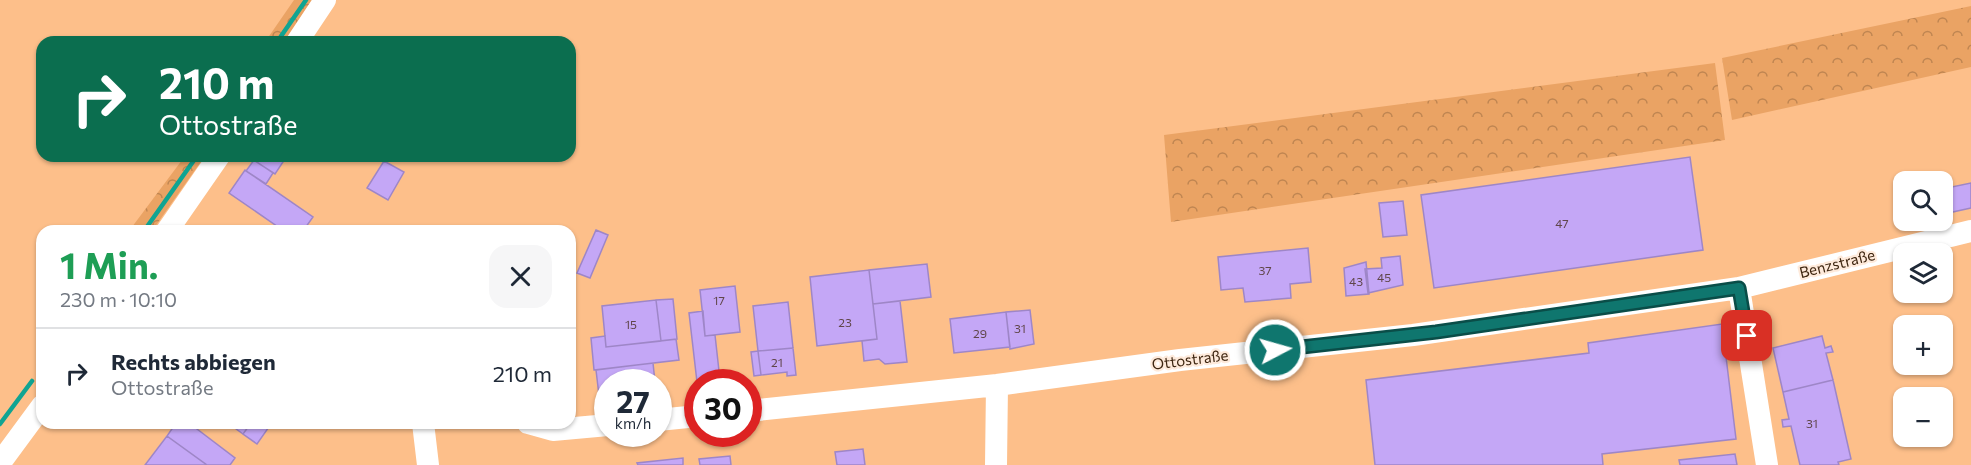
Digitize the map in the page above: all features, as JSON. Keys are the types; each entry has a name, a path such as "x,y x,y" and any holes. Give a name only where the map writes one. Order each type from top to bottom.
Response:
{"street":[{"path":"301,36 325,0"},
{"path":"175,225 215,162"},
{"name":"Benzstraße","path":"1739,288 1971,231"},
{"path":"1739,288 1767,465"},
{"name":"Ottostraße","path":"762,410 996,385 1180,360 1425,333 1739,288"},
{"path":"996,385 996,465"},
{"path":"0,463 36,414"},
{"path":"576,428 594,426"},
{"path":"424,429 428,465"}],"green space":[{"path":"294,0 312,0 288,36 269,36"},
{"path":"1971,6 1971,67 1732,120 1722,58"},
{"path":"1715,63 1725,140 1171,222 1164,135"},
{"path":"181,162 201,162 156,225 133,225"}],"building":[{"path":"1690,157 1703,250 1434,288 1421,195"},
{"path":"253,162 257,162 273,173 266,184 246,171"},
{"path":"257,162 283,162 275,174"},
{"path":"383,162 404,172 388,200 367,188"},
{"path":"245,170 313,217 307,225 275,225 229,193"},
{"path":"1971,183 1971,208 1953,212 1953,187"},
{"path":"1403,201 1407,235 1383,237 1379,203"},
{"path":"596,230 608,235 590,278 577,273"},
{"path":"1308,248 1311,282 1290,284 1291,298 1245,302 1243,288 1221,290 1218,257"},
{"path":"1400,256 1403,285 1368,293 1365,269 1382,268 1381,258"},
{"path":"1366,262 1369,294 1346,296 1344,268"},
{"path":"927,264 931,297 873,304 869,270"},
{"path":"869,270 877,339 817,346 810,277"},
{"path":"735,286 740,332 705,336 700,290"},
{"path":"673,299 677,339 661,341 656,300"},
{"path":"656,300 661,341 606,347 602,306"},
{"path":"900,301 907,362 885,364 879,359 864,361 862,341 877,339 873,304"},
{"path":"788,302 793,348 758,351 753,306"},
{"path":"1030,310 1034,344 1010,349 1006,312"},
{"path":"703,311 705,336 715,335 719,369 695,369 689,313"},
{"path":"1006,312 1010,347 954,353 950,319"},
{"path":"1722,324 1736,439 1602,454 1603,465 1375,465 1366,380 1589,353 1588,343"},
{"path":"605,336 606,347 676,339 679,360 594,370 591,338"},
{"path":"1822,336 1825,348 1831,346 1833,352 1826,353 1833,380 1783,392 1773,348"},
{"path":"793,348 796,375 787,376 787,372 762,375 758,351"},
{"path":"758,351 760,369 753,369 751,352"},
{"path":"653,363 654,369 604,369"},
{"path":"1833,380 1851,459 1838,462 1839,465 1800,465 1791,426 1783,427 1782,420 1789,419 1783,392"},
{"path":"172,429 197,429 235,458 230,465 207,465 167,436"},
{"path":"236,429 247,429 243,434"},
{"path":"247,429 268,429 257,444 243,434"},
{"path":"167,436 207,465 145,465"},
{"path":"863,449 865,465 837,465 835,452"},
{"path":"1735,454 1737,465 1680,465 1679,460"},
{"path":"730,456 731,465 700,465 699,459"},
{"path":"683,458 683,465 638,465 637,463"}],"waterway":[{"path":"281,36 306,0"},
{"path":"148,225 193,162"},
{"path":"0,424 32,381"}],"route":[{"path":"1275,350 1436,332 1739,288 1747,336"}]}
